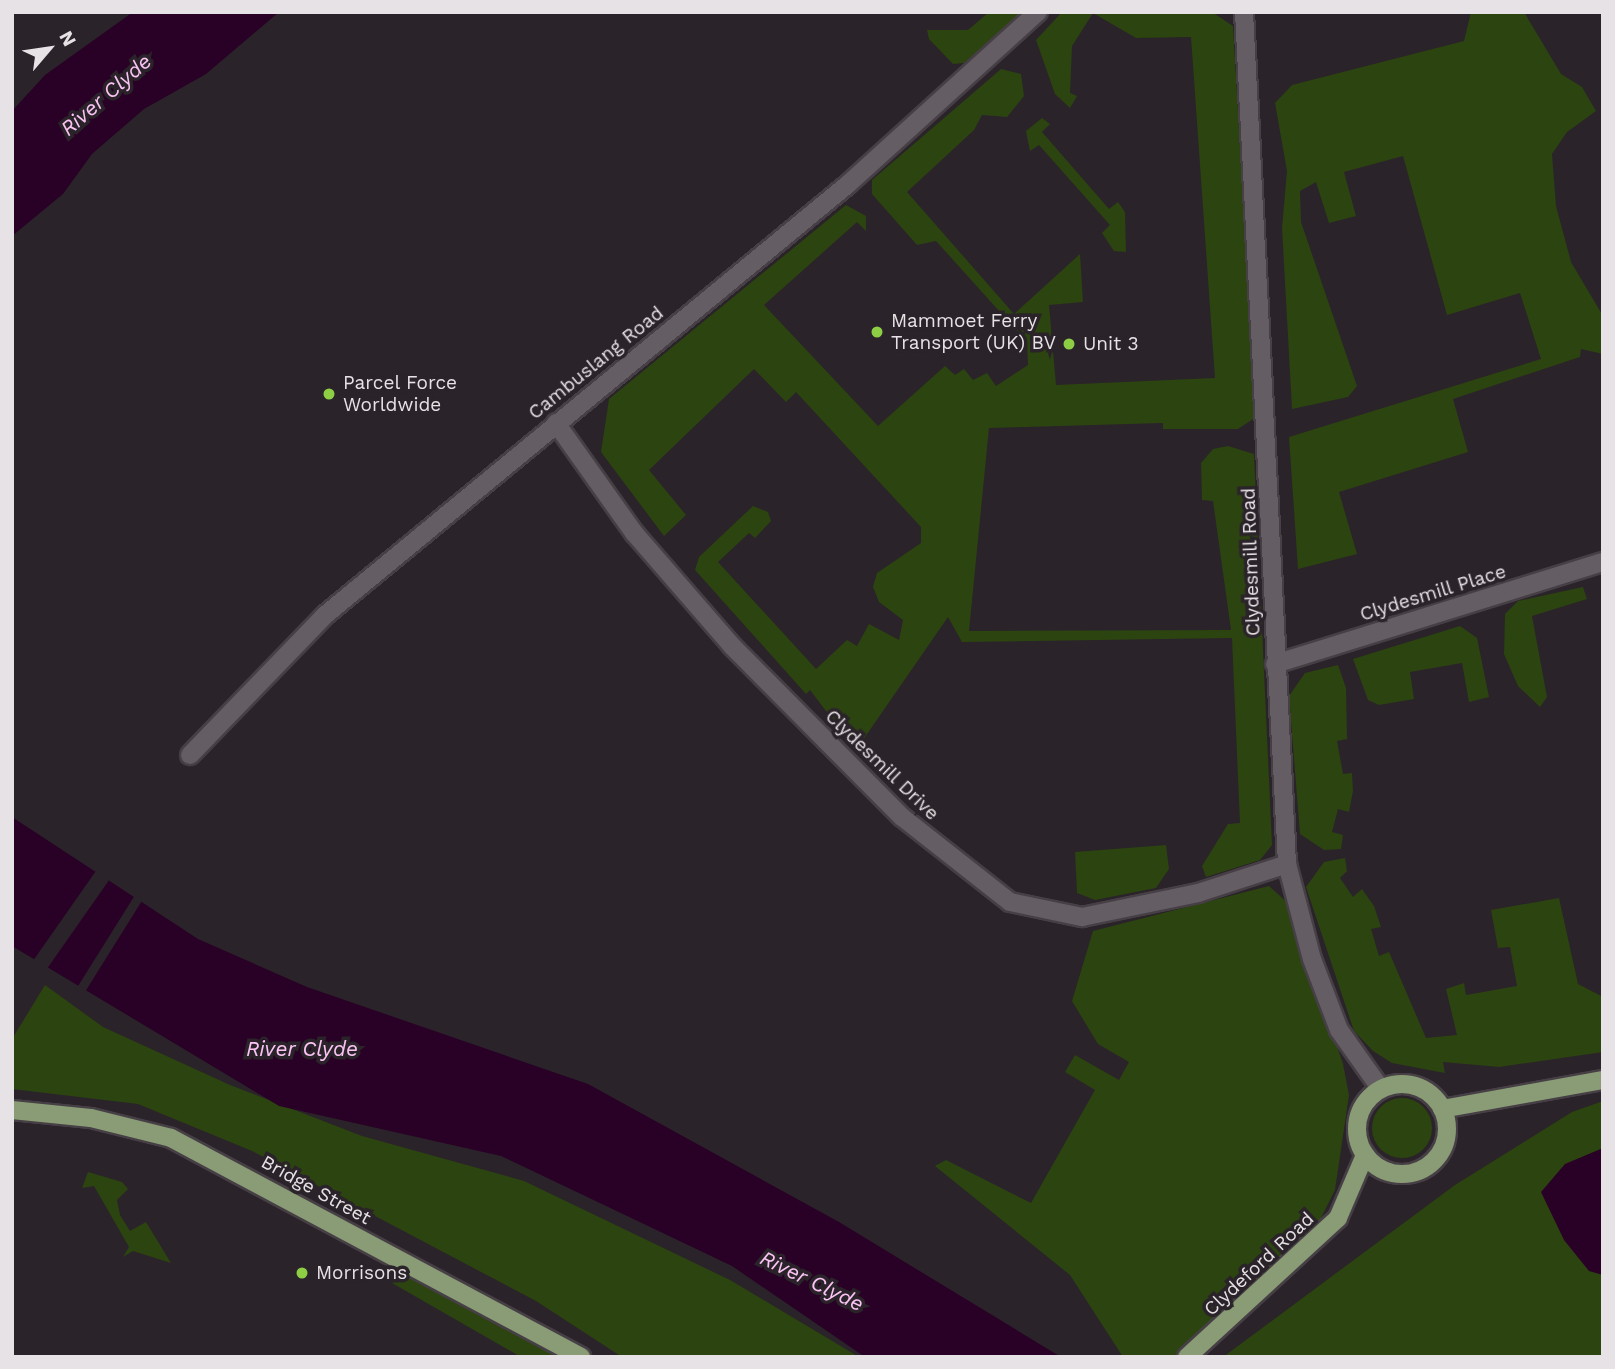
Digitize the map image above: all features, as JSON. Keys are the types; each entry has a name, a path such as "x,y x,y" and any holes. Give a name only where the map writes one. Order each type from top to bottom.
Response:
{"main road":[{"path":"1442,1109 1603,1080"},
{"path":"1381,1089 1422,1089 1442,1109 1446,1138 1425,1167 1389,1172 1365,1155 1357,1126 1361,1111 1381,1089"},
{"name":"Bridge Street","path":"12,1110 91,1118 171,1138 581,1357"},
{"name":"Clydeford Road","path":"1187,1357 1338,1218 1365,1155"}],"street":[{"name":"Cambuslang Road","path":"190,755 324,616 847,185 1038,12"},
{"name":"Clydesmill Road","path":"1244,12 1287,864 1312,959 1339,1030 1381,1089"},
{"name":"Clydesmill Drive","path":"556,423 635,534 732,646 902,817 1010,902 1082,917 1176,899 1287,864"},
{"name":"Clydesmill Place","path":"1275,664 1603,562"}],"green space":[{"path":"989,12 1022,12 964,63 953,64 929,39 927,30 968,30"},
{"path":"1062,12 1212,12 1233,26 1256,417 1238,429 1163,429 1163,423 989,428 969,631 1231,630 1213,501 1202,500 1201,463 1213,449 1228,446 1254,454 1272,845 1260,860 1206,877 1202,866 1228,824 1240,823 1232,638 962,642 948,617 856,750 810,690 806,694 695,570 699,557 753,506 768,512 771,521 755,538 749,533 718,562 816,669 847,640 857,646 869,624 899,640 903,620 879,602 873,587 877,573 921,543 921,527 796,392 786,402 754,369 649,470 686,515 664,536 601,452 609,399 846,205 866,216 866,231 857,222 764,305 878,426 945,366 955,375 964,369 973,380 987,373 996,386 1028,365 1027,342 936,241 917,245 872,194 872,180 1001,69 1021,74 1024,96 1007,117 982,115 974,130 907,192 1014,314 1080,254 1083,302 1049,305 1056,385 1215,378 1191,37 1136,38 1093,13 1072,46 1070,93 1077,96 1070,108 1055,94 1036,40"},
{"path":"1471,12 1524,12 1561,74 1582,87 1596,111 1567,132 1552,154 1556,206 1571,262 1603,316 1603,354 1581,349 1580,357 1453,399 1468,452 1339,492 1357,554 1298,569 1289,437 1541,359 1520,293 1447,315 1403,156 1344,172 1356,216 1329,223 1316,182 1300,191 1301,222 1357,386 1348,397 1292,409 1282,228 1287,171 1275,103 1292,85 1464,41"},
{"path":"1042,118 1050,124 1042,132 1109,209 1118,202 1125,212 1126,252 1114,251 1102,233 1110,225 1039,145 1030,151 1026,131"},
{"path":"1583,587 1587,599 1532,616 1547,697 1540,707 1518,686 1504,654 1505,614 1518,601"},
{"path":"1460,626 1477,638 1489,697 1469,702 1462,663 1410,672 1414,699 1379,705 1368,700 1353,659"},
{"path":"1338,665 1346,688 1347,739 1337,741 1343,774 1352,773 1353,791 1349,812 1338,809 1332,832 1343,835 1341,849 1324,850 1300,834 1289,696 1305,673"},
{"path":"1166,845 1169,869 1156,888 1095,900 1077,893 1075,852"},
{"path":"1345,858 1347,871 1340,878 1353,897 1362,889 1374,906 1381,927 1371,929 1379,956 1389,952 1426,1038 1457,1035 1446,989 1464,983 1466,995 1517,986 1510,947 1498,948 1491,910 1559,898 1578,984 1603,997 1603,1052 1499,1067 1443,1062 1445,1073 1392,1063 1373,1051 1354,1031 1306,887 1324,862"},
{"path":"1269,886 1289,904 1343,1064 1349,1095 1335,1190 1314,1232 1209,1332 1174,1357 1123,1357 1070,1275 935,1166 946,1160 1031,1203 1095,1090 1065,1072 1075,1055 1119,1080 1129,1062 1098,1044 1072,1001 1093,931"},
{"path":"45,985 103,1027 230,1085 362,1136 524,1181 730,1280 859,1357 622,1357 536,1301 252,1151 138,1104 12,1089 12,1039"},
{"path":"1402,1098 1419,1103 1427,1111 1432,1128 1427,1145 1419,1153 1402,1158 1385,1153 1377,1145 1372,1128 1377,1111 1385,1103"},
{"path":"1603,1101 1603,1357 1223,1357 1455,1185 1572,1112"},
{"path":"88,1172 122,1182 128,1189 117,1200 120,1215 130,1231 146,1222 171,1263 133,1251 123,1257 129,1247 94,1186 82,1188"},
{"path":"401,1276 418,1279 560,1357 521,1357 392,1283"}],"water":[{"name":"River Clyde","path":"133,12 279,12 206,74 144,109 92,154 63,194 12,236 12,111 45,75"},
{"name":"River Clyde","path":"12,817 198,939 307,987 588,1084 839,1222 1061,1357 865,1357 732,1266 501,1156 279,1106 12,946"},
{"path":"1603,1148 1603,1275 1589,1271 1564,1240 1541,1192 1565,1164"}],"pier":[{"path":"98,868 111,877 45,972 31,963"},
{"path":"135,895 143,900 83,996 75,991"}],"place":[{"name":"Mammoet Ferry Transport (UK) BV","path":"877,332"},
{"name":"Unit 3","path":"1069,344"},
{"name":"Parcel Force Worldwide","path":"329,394"},
{"name":"Morrisons","path":"302,1273"}]}
